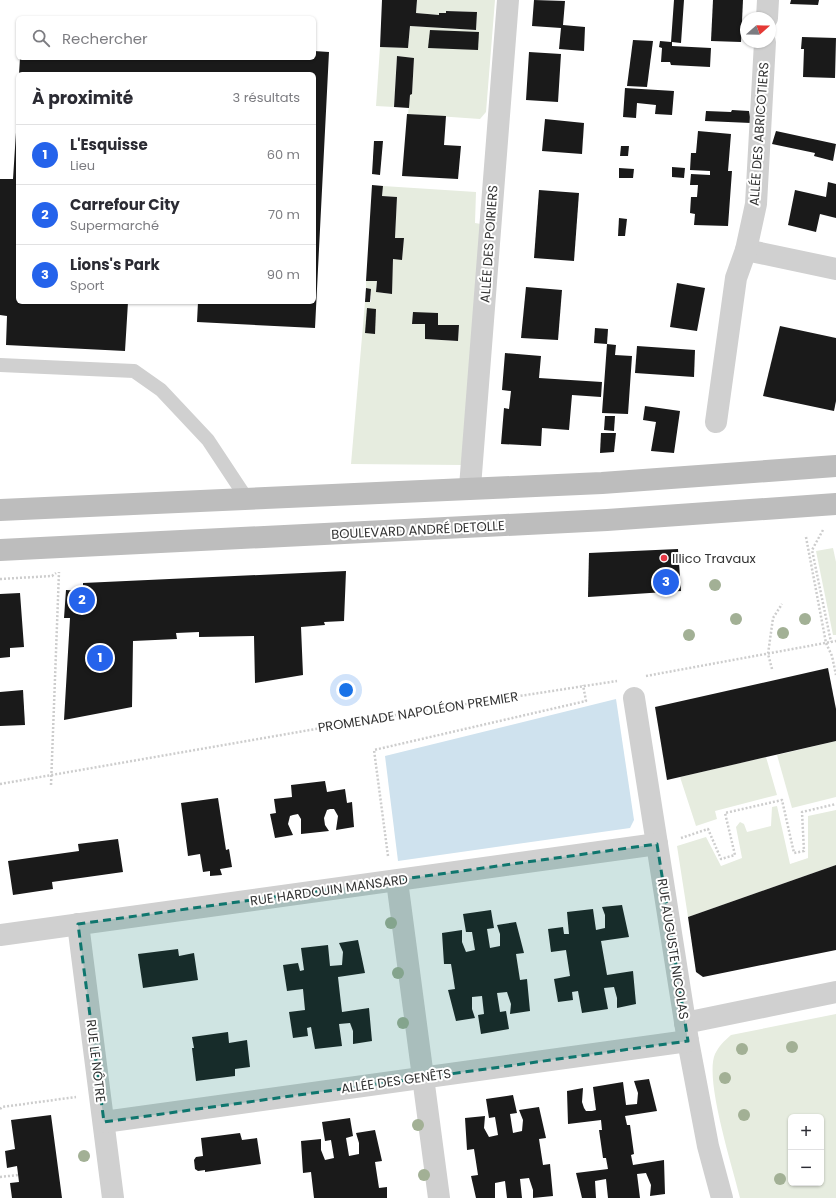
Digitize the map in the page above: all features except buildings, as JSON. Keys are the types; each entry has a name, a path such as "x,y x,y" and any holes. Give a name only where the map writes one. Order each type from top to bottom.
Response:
{"main road":[{"path":"0,510 470,487 602,483 836,466"},
{"name":"BOULEVARD ANDRÉ DETOLLE","path":"0,550 607,520 836,504"}],"street":[{"name":"ALLÉE DES POIRIERS","path":"470,487 508,0"},
{"path":"767,12 768,0"},
{"name":"ALLÉE DES ABRICOTIERS","path":"716,422 736,278 746,250 756,204 765,48"},
{"path":"746,250 836,270"},
{"name":"RUE AUGUSTE NICOLAS","path":"629,689 666,842 686,1032 708,1146 722,1198"},
{"name":"RUE HARDOUIN MANSARD","path":"0,935 397,881 666,842"},
{"path":"397,881 439,1198"},
{"name":"RUE LE NÔTRE","path":"78,924 113,1198"},
{"name":"ALLÉE DES GENÊTS","path":"104,1122 422,1078 686,1032 836,992"}],"lane":[{"path":"0,365 134,371 161,390 208,440 247,499"}],"path":[{"path":"826,524 812,550 831,642"},
{"path":"806,537 826,643 832,656 836,675"},
{"path":"0,579 52,576 59,571 51,785"},
{"path":"772,669 768,654 773,618 782,604"},
{"path":"642,677 836,641"},
{"path":"397,881 389,861 374,750 586,702 583,685"},
{"name":"PROMENADE NAPOLÉON PREMIER","path":"0,784 388,716 583,685 629,689"},
{"path":"666,842 708,829 721,859 735,855 725,813 782,800 794,853 804,851 802,812 836,804"},
{"path":"0,1109 2,1107 79,1096 104,1122"},
{"path":"0,1177 18,1174"}],"highlighted area":[{"path":"657,844 688,1041 104,1122 78,924"}],"shaded area":[{"path":"417,0 495,0 486,112 480,119 408,114 410,95 412,94 414,58 397,56 394,107 376,106 380,47 408,48 410,26 476,30 477,12 446,11 446,13 439,13 439,15 416,13"},
{"path":"383,186 476,192 475,223 481,224 464,465 351,464 365,302 371,302 371,289 366,288 366,281 377,281 376,292 391,294 393,259 402,259 404,239 395,238 397,197 382,196","holes":["438,313 438,325 459,325 458,341 425,339 425,324 412,324"]},
{"path":"833,548 836,562 836,635 833,635 816,551"},
{"path":"836,741 836,797 792,808 777,755"},
{"path":"766,757 777,795 715,811 717,819 696,826 680,777"},
{"path":"777,806 790,864 808,858 808,816 836,810 836,865 688,917 677,846 706,837 721,866 742,858 736,827 740,822 744,824 747,832 771,826 772,807"},
{"path":"836,1014 836,1198 740,1198 716,1103 713,1083 715,1054 731,1035"}],"water":[{"path":"616,699 634,820 630,828 398,861 385,756"}],"place":[{"name":"Illico Travaux","path":"664,558"},
{"name":"Lions's Park","path":"666,582"},
{"name":"Carrefour City","path":"82,600"},
{"name":"L'Esquisse","path":"100,658"}]}
